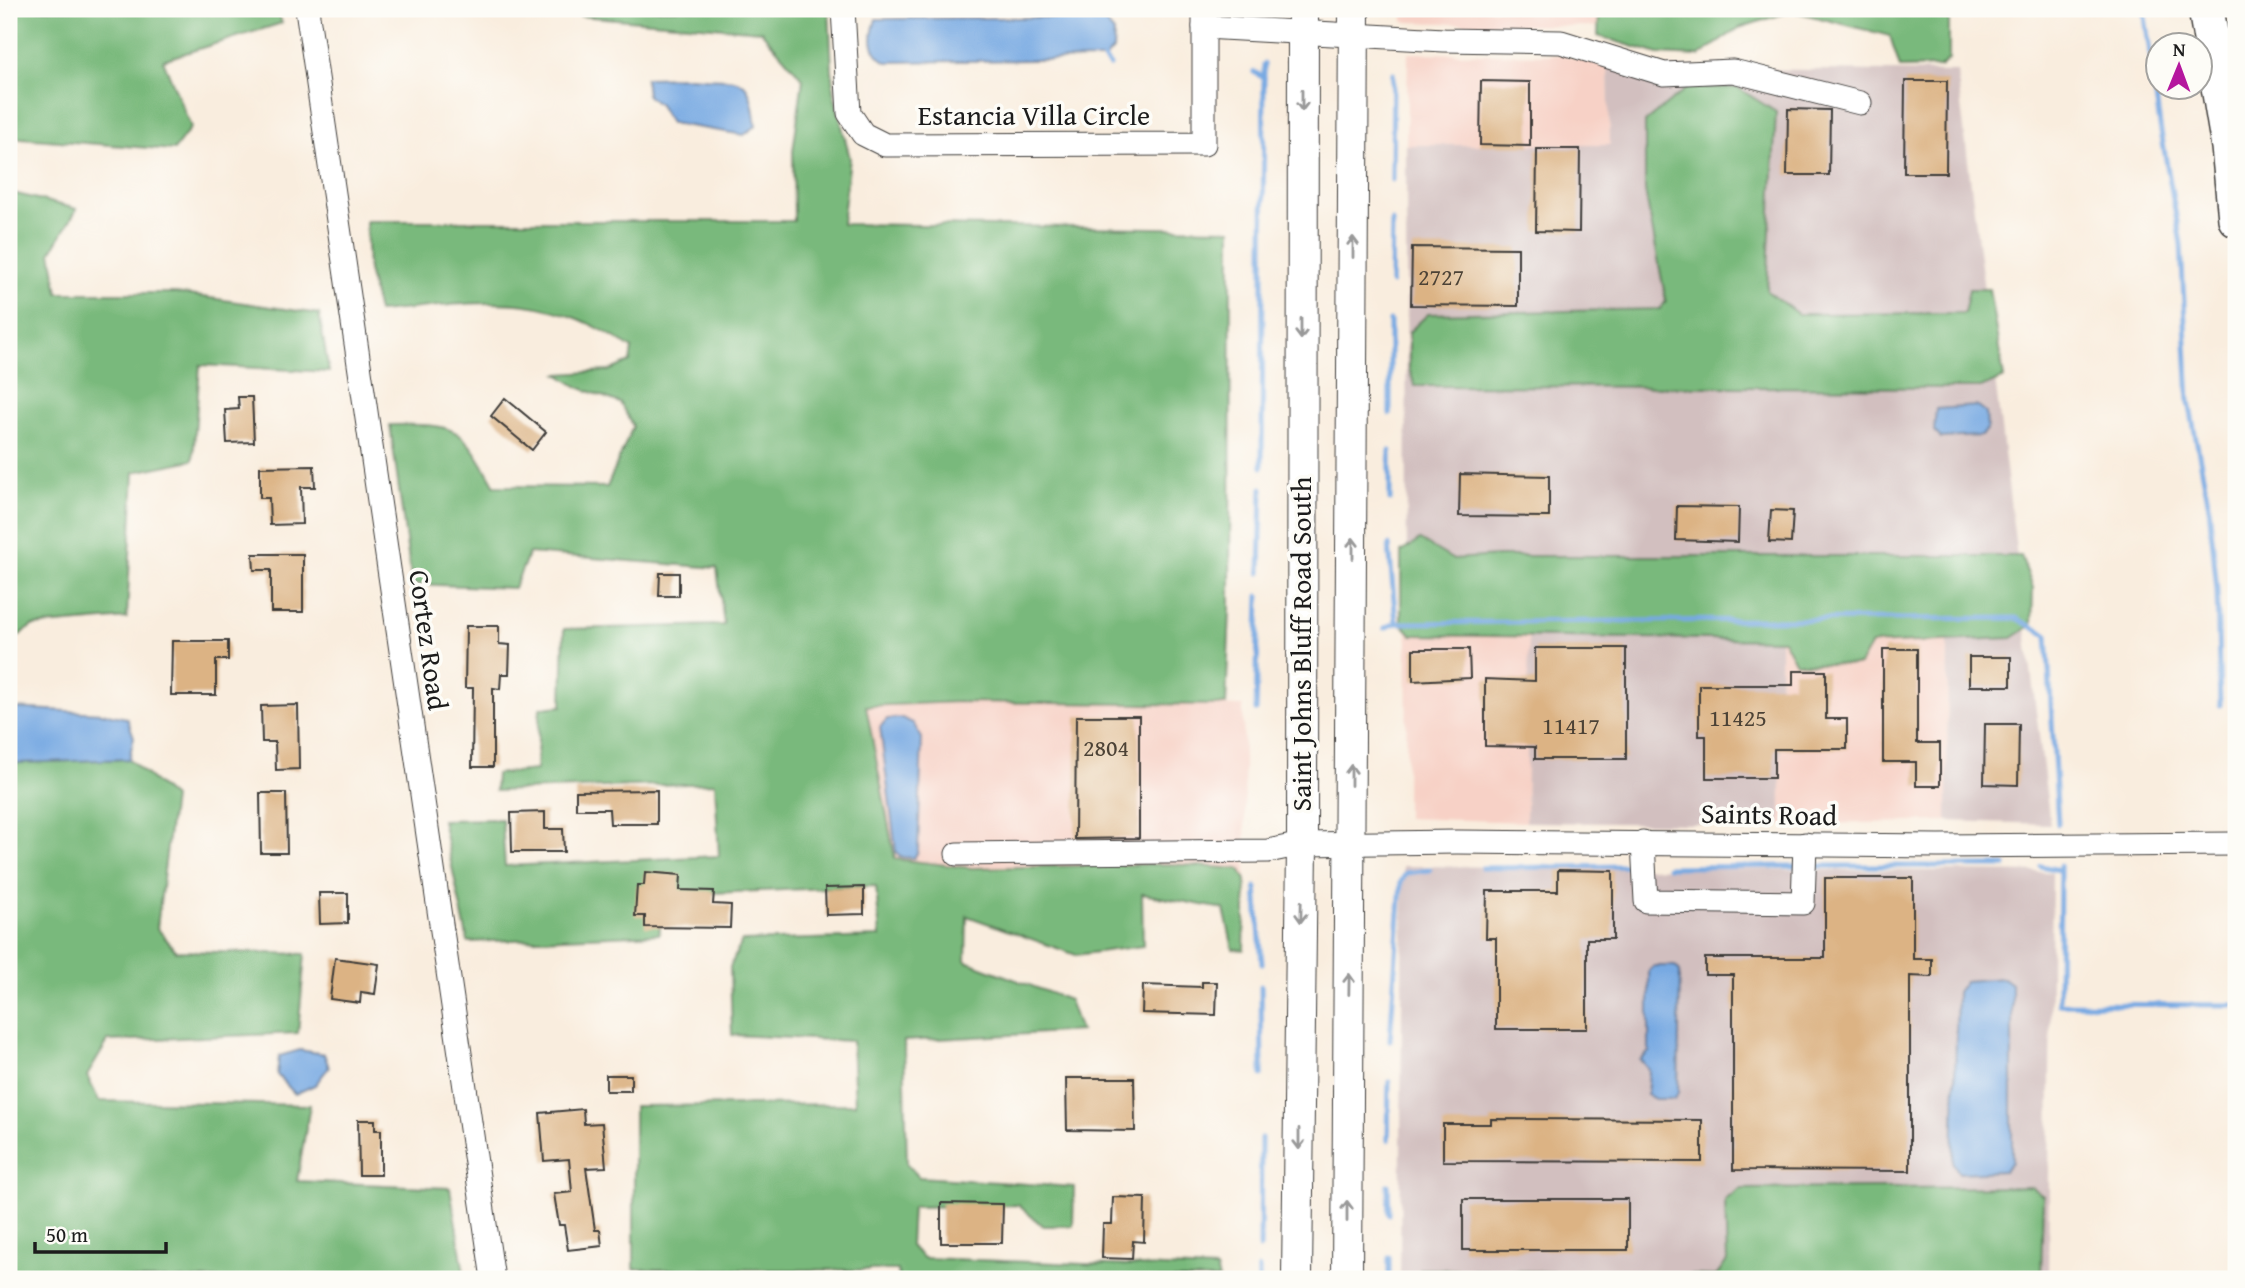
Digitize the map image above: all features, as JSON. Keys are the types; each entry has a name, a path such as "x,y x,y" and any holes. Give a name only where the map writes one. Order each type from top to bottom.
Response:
{"highway":[{"path":"2206,9 2229,147 2236,219"}],"main road":[{"name":"Saint Johns Bluff Road South","path":"1297,1279 1302,844 1303,21"},
{"name":"Saint Johns Bluff Road South","path":"1347,1279 1354,22"}],"street":[{"name":"Cortez Road","path":"307,9 493,1279"},
{"name":"Estancia Villa Circle","path":"843,9 849,113 863,134 885,145 1204,144 1204,18"},
{"path":"1204,18 1354,22 1561,42 1664,74 1733,71 1860,103"},
{"path":"1643,842 1646,901 1803,903 1805,844"},
{"name":"Saints Road","path":"957,854 1268,851 1302,844 1350,843 2236,844"}],"shaded area":[{"path":"1403,9 1612,9 1611,27 1403,22"},
{"path":"1408,53 1561,55 1608,67 1610,145 1406,145"},
{"path":"1608,67 1957,72 2050,824 1947,821 1948,631 1780,628 1781,825 1526,822 1529,629 1407,627 1406,145 1610,145"},
{"path":"1407,627 1530,629 1526,822 1406,818"},
{"path":"1780,628 1948,631 1947,821 1781,825"},
{"path":"959,702 1243,706 1246,880 1240,869 972,868 895,859 866,706"},
{"path":"1403,866 2052,872 2048,1279 1400,1279"}],"green space":[{"path":"9,9 277,9 282,23 163,60 191,127 174,150 9,137"},
{"path":"581,9 829,9 833,90 850,158 842,224 1231,229 1230,610 1226,705 959,702 866,706 895,859 972,868 1170,864 1240,869 1246,880 1244,950 1233,949 1224,909 1142,894 1143,946 1076,955 967,916 966,961 1069,1000 1080,1031 904,1041 907,1164 919,1177 1074,1187 1073,1226 1043,1226 1018,1205 912,1207 910,1246 924,1258 1216,1269 1219,1279 899,1279 898,1270 634,1269 634,1106 855,1104 852,1041 732,1035 730,967 742,941 880,937 876,886 665,895 659,934 468,942 442,820 502,819 505,866 719,856 715,783 495,791 496,774 536,770 540,708 562,706 564,629 724,625 717,568 529,553 514,588 412,584 390,425 431,425 456,433 474,451 495,486 607,487 633,426 620,403 578,387 558,374 608,371 630,362 632,349 600,329 569,315 540,307 480,303 378,312 368,270 366,221 794,221 793,151 803,79 761,31 580,16"},
{"path":"1599,9 1940,9 1949,21 1949,59 1940,67 1900,68 1890,36 1792,11 1739,28 1699,56 1658,54 1598,36"},
{"path":"1688,87 1738,88 1776,112 1767,291 1798,314 1964,313 1969,289 1989,289 2004,378 1981,388 1415,386 1409,369 1409,332 1428,314 1660,309 1666,301 1645,191 1645,122"},
{"path":"9,192 77,209 51,252 58,293 176,293 319,314 329,372 200,365 193,460 134,472 127,618 32,626 9,643"},
{"path":"1420,540 1452,559 1499,556 2021,556 2033,588 2032,625 2012,638 1871,644 1859,665 1796,663 1783,640 1412,635 1401,623 1401,552"},
{"path":"9,756 17,763 129,759 173,798 157,928 176,951 305,954 298,1033 108,1041 87,1076 99,1101 310,1105 297,1181 450,1188 465,1279 9,1279"},
{"path":"2031,1187 2043,1196 2041,1279 1416,1279 1421,1269 1716,1276 1727,1261 1725,1200 1740,1189"}],"water":[{"path":"1101,17 1114,32 1113,50 1104,59 886,62 876,53 872,43 876,19"},
{"path":"691,77 740,82 750,95 756,126 744,135 670,123 659,105 647,95 645,78"},
{"path":"1977,406 1986,413 1987,429 1981,436 1941,438 1934,431 1936,409"},
{"path":"13,708 102,713 127,718 134,737 129,759 17,763 9,756"},
{"path":"902,718 913,723 922,738 918,852 914,858 900,857 896,852 880,727 887,719"},
{"path":"1654,966 1675,966 1680,971 1678,1093 1675,1099 1655,1099 1647,1095 1649,1070 1640,1060 1649,1052 1649,971"},
{"path":"2004,978 2012,984 2012,1162 2004,1171 1959,1173 1953,1163 1957,992 1965,981"},
{"path":"300,1050 324,1054 329,1067 315,1085 295,1094 277,1075 279,1056"}],"building":[{"path":"1481,81 1530,82 1530,146 1480,145"},
{"path":"1905,81 1947,81 1946,173 1904,173"},
{"path":"1788,109 1830,110 1829,175 1787,175"},
{"path":"1537,149 1580,149 1579,232 1536,231"},
{"path":"1412,247 1518,248 1518,306 1411,305"},
{"path":"238,397 252,397 254,442 227,443 225,410 239,409"},
{"path":"505,398 546,432 532,450 491,416"},
{"path":"314,466 315,487 301,487 302,524 270,525 269,498 260,498 260,467"},
{"path":"1460,474 1549,476 1549,517 1459,516"},
{"path":"1677,506 1739,507 1738,542 1676,540"},
{"path":"1771,510 1793,511 1791,543 1769,542"},
{"path":"253,554 303,554 303,612 271,612 271,570 254,570"},
{"path":"660,573 679,573 679,596 659,596"},
{"path":"466,626 499,626 499,644 510,645 509,674 501,674 500,689 493,688 493,767 472,767 473,688 465,688"},
{"path":"172,641 228,641 228,660 216,660 216,695 171,695"},
{"path":"1535,648 1626,648 1626,759 1535,759 1535,747 1485,746 1485,679 1535,681"},
{"path":"1413,649 1469,649 1470,678 1413,681"},
{"path":"1883,649 1917,649 1917,743 1940,743 1940,786 1916,786 1916,762 1883,762"},
{"path":"1969,657 2011,657 2011,686 1969,686"},
{"path":"1793,671 1826,671 1826,719 1847,719 1847,749 1774,749 1774,778 1706,778 1706,736 1699,736 1699,685 1793,685"},
{"path":"298,705 299,769 276,770 275,742 262,742 261,706"},
{"path":"1076,716 1139,716 1139,838 1075,839"},
{"path":"1985,724 2019,724 2018,785 1984,784"},
{"path":"657,790 657,824 610,824 609,809 576,809 576,791"},
{"path":"260,793 286,793 287,853 261,853"},
{"path":"545,812 545,829 563,829 564,852 512,852 511,813"},
{"path":"1558,870 1613,871 1613,939 1587,939 1587,1029 1496,1029 1496,938 1486,938 1487,891 1558,891"},
{"path":"645,872 681,875 680,890 714,891 713,904 731,905 730,928 645,927 645,916 635,916 637,885 644,885"},
{"path":"1825,878 1913,878 1913,959 1932,959 1932,977 1910,976 1910,1171 1733,1170 1733,975 1705,975 1705,958 1825,958"},
{"path":"864,887 864,914 826,915 825,888"},
{"path":"319,893 348,893 348,923 320,924"},
{"path":"335,958 379,964 375,994 361,992 360,1003 330,999"},
{"path":"1202,982 1217,982 1216,1015 1142,1013 1143,985 1202,987"},
{"path":"606,1075 631,1075 631,1091 606,1091"},
{"path":"1066,1078 1134,1078 1135,1131 1067,1130"},
{"path":"583,1109 584,1124 602,1123 606,1167 586,1168 595,1230 600,1230 602,1246 568,1250 564,1225 559,1225 554,1194 572,1192 569,1159 544,1161 540,1113"},
{"path":"1491,1119 1702,1120 1702,1162 1443,1161 1443,1124 1491,1124"},
{"path":"358,1120 375,1120 375,1130 381,1130 381,1175 359,1175"},
{"path":"1113,1197 1145,1198 1144,1242 1133,1241 1132,1259 1102,1258 1103,1224 1112,1224"},
{"path":"1463,1199 1628,1199 1628,1250 1463,1250"},
{"path":"941,1203 1003,1204 1002,1243 941,1243"}],"waterway":[{"path":"2144,9 2160,126 2181,244 2189,402 2209,506 2217,590 2220,705"},
{"path":"1104,59 1110,66"},
{"path":"1262,467 1264,64"},
{"path":"1254,72 1264,78"},
{"path":"1392,180 1393,73"},
{"path":"1391,283 1392,221"},
{"path":"1390,321 1390,414"},
{"path":"1390,451 1390,500"},
{"path":"1260,573 1262,488"},
{"path":"1385,628 1396,623 1389,545"},
{"path":"1256,710 1259,596"},
{"path":"1396,623 2016,618 2047,635 2058,824"},
{"path":"1482,868 1628,866"},
{"path":"1668,867 1798,866"},
{"path":"1812,866 2005,866"},
{"path":"2041,866 2059,870"},
{"path":"2060,866 2059,1004 2233,1005"},
{"path":"1390,1040 1401,882 1406,873 1430,870"},
{"path":"1256,887 1262,964"},
{"path":"1261,986 1262,1075"},
{"path":"1388,1140 1389,1082"},
{"path":"1260,1248 1261,1138"},
{"path":"1388,1185 1389,1214"},
{"path":"1389,1258 1389,1279"},
{"path":"1259,1269 1259,1279"}]}
